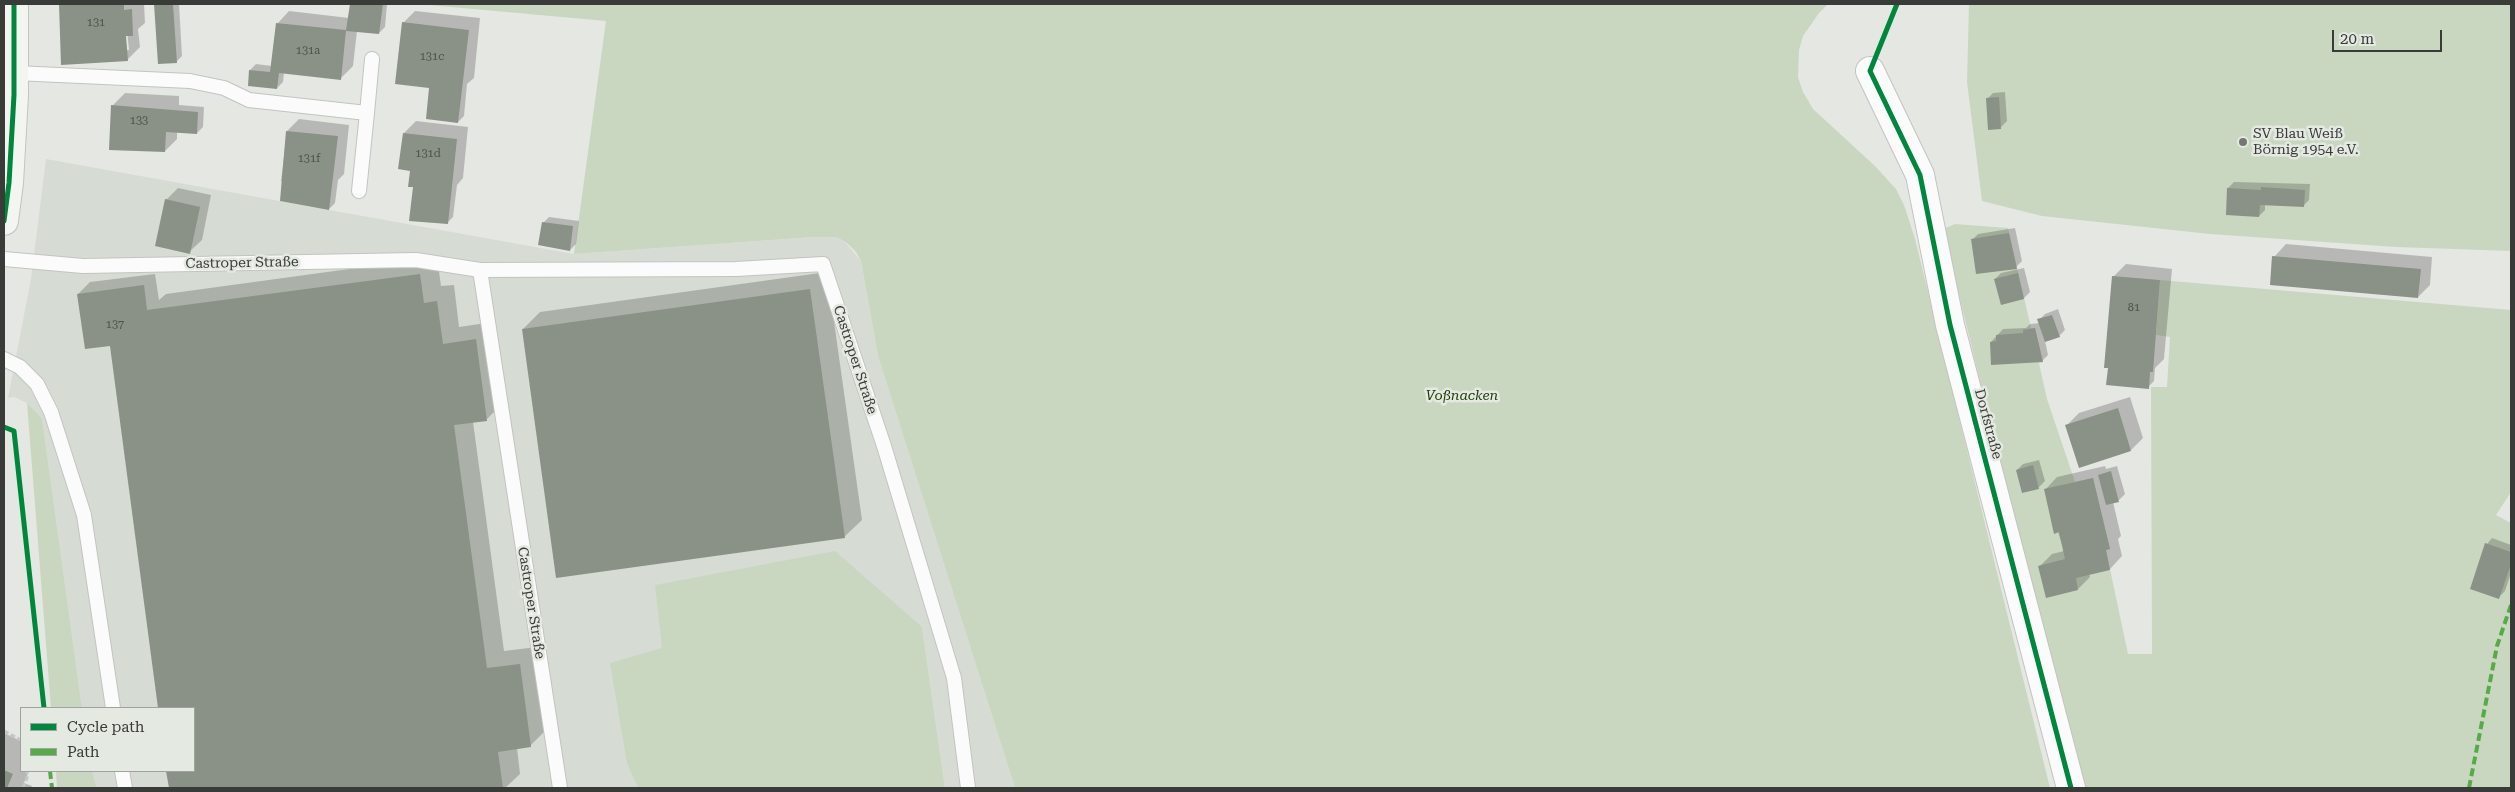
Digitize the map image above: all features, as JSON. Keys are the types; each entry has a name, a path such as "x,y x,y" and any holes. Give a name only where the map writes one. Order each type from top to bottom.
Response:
{"main road":[{"path":"4,221 15,73 14,4"}],"street":[{"name":"Dorfstraße","path":"1870,71 1920,175 1950,324 2071,788"}],"lane":[{"path":"359,191 372,59"},
{"path":"15,73 190,81 224,88 249,100 366,114"},
{"name":"Castroper Straße","path":"4,259 83,266 416,260 480,270 736,269 823,264 884,446 954,678 968,788"},
{"name":"Castroper Straße","path":"480,270 560,788"},
{"path":"4,359 20,368 37,384 51,412 81,506 113,707"},
{"path":"122,772 125,788"}],"path":[{"path":"4,731 20,739"},
{"path":"23,788 27,772"}],"shaded area":[{"path":"46,159 574,254 836,237 846,243 861,261 878,356 1015,788 945,788 922,627 663,649 611,663 627,764 638,788 97,788 92,772 195,772 195,707 82,707 42,418 27,403 14,397 8,398 31,279"}],"green space":[{"name":"Voßnacken","path":"418,4 1828,4 1819,13 1803,36 1799,50 1798,77 1803,92 1813,109 1875,166 1896,189 1904,205 1915,239 2050,788 1015,788 878,356 861,261 856,252 847,243 836,237 814,237 574,254 606,21"},
{"name":"SV Blau Weiß Börnig 1954 e.V.","path":"1969,4 2511,4 2511,251 2396,247 2210,234 2042,216 1982,201 1967,82"},
{"path":"1955,224 2008,228 2031,328 2035,328 2043,362 2039,363 2047,399 2075,482 2093,478 2110,549 2106,550 2128,654 2152,654 2151,387 2167,387 2170,337 2156,335 2160,280 2511,310 2511,492 2496,515 2511,523 2511,788 2080,788 1947,246 1946,228"},
{"path":"27,403 42,418 82,707 51,707"},
{"path":"835,551 922,627 945,788 638,788 627,764 610,663 662,648 655,585"},
{"path":"56,772 92,772 97,788 57,788"}],"building":[{"path":"59,4 124,4 124,10 132,9 133,36 126,36 128,61 61,65"},
{"path":"154,4 173,4 177,63 158,64"},
{"path":"350,4 383,4 379,34 346,31 341,80 279,73 277,89 248,86 249,70 270,72 276,23 346,30"},
{"path":"402,22 469,30 458,123 426,119 429,88 395,84"},
{"path":"1999,97 2001,129 1988,130 1986,98"},
{"path":"111,105 198,112 197,134 166,132 165,152 109,150"},
{"path":"286,131 338,136 329,210 280,201"},
{"path":"403,133 457,139 448,224 409,221 413,187 408,187 410,171 398,169"},
{"path":"2261,187 2305,190 2304,207 2260,205 2259,217 2226,215 2227,188 2261,190"},
{"path":"165,199 200,207 190,254 155,246"},
{"path":"542,222 573,226 570,251 538,245"},
{"path":"2009,233 2017,269 1976,274 1971,239"},
{"path":"2272,256 2421,269 2418,298 2270,285"},
{"path":"2018,273 2024,299 2001,305 1994,279"},
{"path":"420,274 424,303 437,301 443,344 476,339 487,421 454,425 487,668 520,664 531,747 498,752 503,788 169,788 166,772 195,772 195,707 158,707 110,346 85,349 77,294 144,285 147,310"},
{"path":"2112,276 2160,280 2153,372 2150,372 2149,389 2106,385 2108,368 2104,368"},
{"path":"810,289 845,538 556,578 522,329"},
{"path":"2052,315 2060,337 2045,342 2037,319"},
{"path":"2035,328 2043,362 1991,365 1990,342 1996,341 1996,335 2023,333 2023,330"},
{"path":"2118,408 2131,451 2079,468 2065,425"},
{"path":"2033,465 2039,489 2022,493 2016,470"},
{"path":"2111,471 2119,502 2106,505 2098,475"},
{"path":"2093,478 2110,549 2106,550 2110,570 2076,578 2078,590 2046,598 2038,566 2065,559 2059,532 2054,534 2044,489"},
{"path":"2485,543 2511,552 2511,564 2499,599 2470,589"},
{"path":"4,770 13,774 7,788 4,788"}],"marked path":[{"path":"2469,788 2497,646 2511,605"},
{"path":"50,772 52,788"}],"cycle path":[{"path":"4,221 9,183 14,95 14,4"},
{"path":"1897,4 1870,71 1920,175 1950,325 2071,788"},
{"path":"4,427 14,431 44,707"}],"place":[{"name":"SV Blau Weiß Börnig 1954 e.V.","path":"2243,142"}]}
